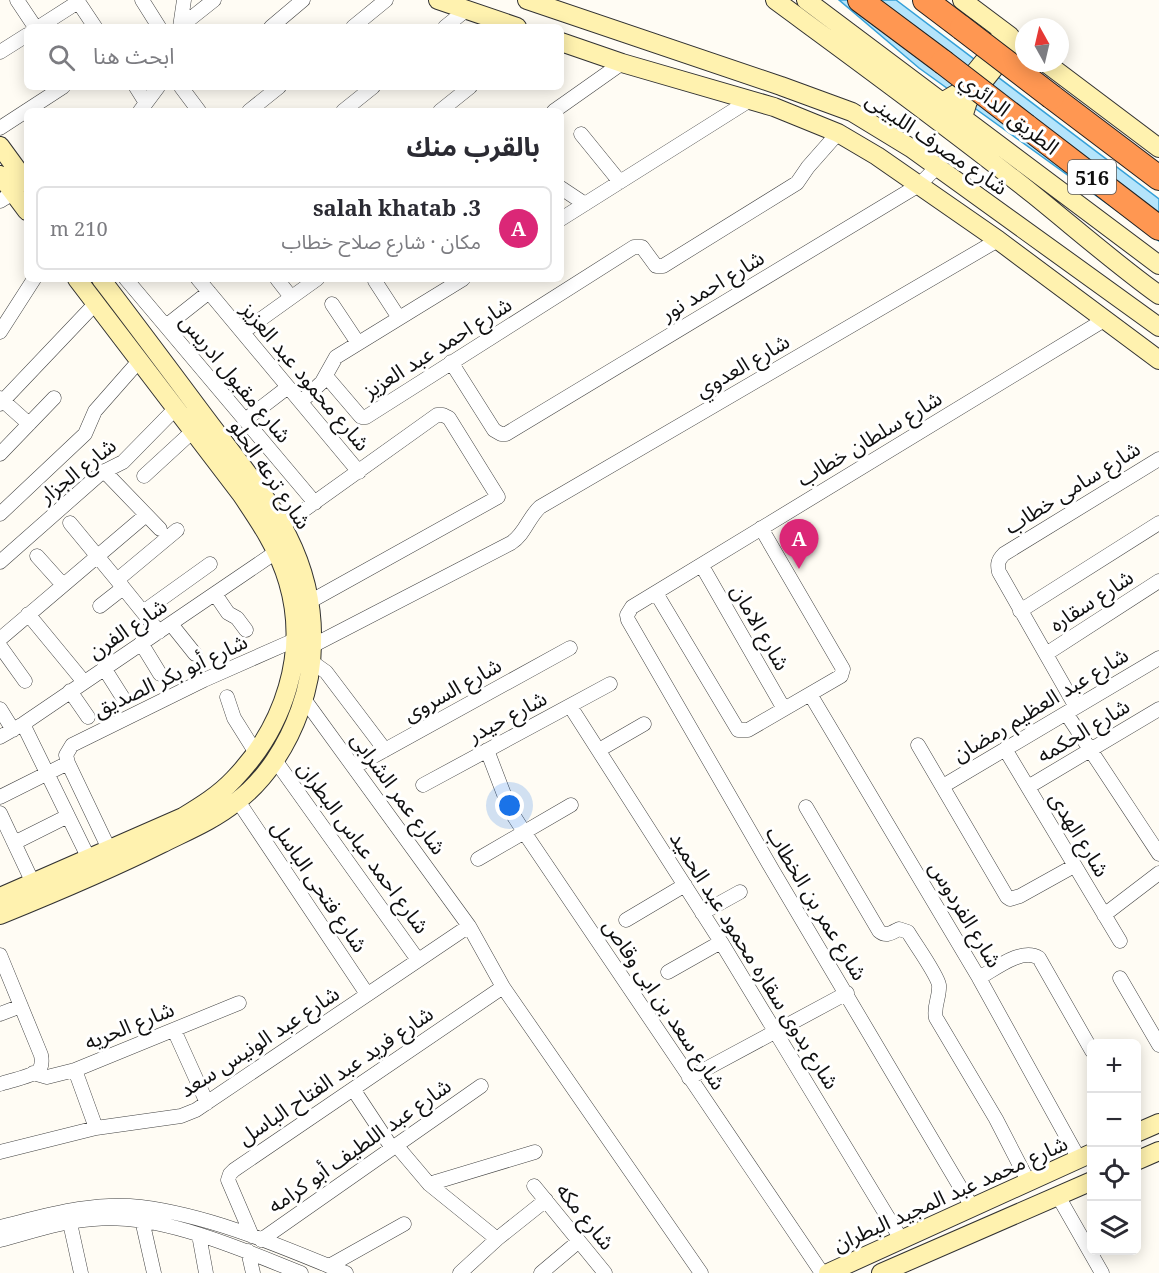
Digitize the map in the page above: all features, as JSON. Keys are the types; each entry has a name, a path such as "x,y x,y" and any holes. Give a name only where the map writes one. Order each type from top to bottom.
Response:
{"highway":[{"name":"الطريق الدائري","path":"860,0 1159,228"},
{"name":"الطريق الدائري","path":"925,0 1159,178"}],"street":[{"path":"17,0 35,24"},
{"path":"142,0 157,24"},
{"path":"180,24 184,0"},
{"path":"184,24 214,0"},
{"path":"275,24 303,0"},
{"path":"357,24 386,0"},
{"path":"438,0 508,24"},
{"name":"شارع مصرف اللبينى","path":"527,0 827,102 873,124 938,167 1159,327"},
{"path":"775,0 970,145 1159,295"},
{"path":"806,0 1153,260 1130,274 1113,295"},
{"path":"962,0 1015,39"},
{"path":"42,24 77,1 93,24"},
{"path":"449,24 466,10"},
{"path":"942,102 959,92 999,42 1002,30"},
{"path":"0,35 4,50 24,37"},
{"name":"شارع مصرف اللبينى","path":"564,43 622,63 796,114 838,133 878,156 998,240 1159,360"},
{"path":"963,117 968,101 1007,52 1015,48"},
{"path":"558,108 622,63"},
{"path":"1058,72 1159,148"},
{"path":"31,108 58,90"},
{"path":"137,90 143,107"},
{"path":"143,107 156,90"},
{"path":"188,90 197,108"},
{"path":"253,108 275,90"},
{"path":"347,108 368,90"},
{"path":"444,108 467,90"},
{"path":"564,217 750,100"},
{"path":"0,128 24,112"},
{"name":"شارع احمد عبد العزيز","path":"326,376 361,417 364,417 634,247 642,247 656,266 663,266 797,183 838,133"},
{"path":"581,134 620,182"},
{"path":"0,146 14,192"},
{"name":"شارع احمد نور","path":"451,362 494,430 506,434 919,185 938,167"},
{"path":"0,175 24,207"},
{"path":"564,190 585,204"},
{"name":"شارع العدوي","path":"519,537 530,518 540,507 998,240"},
{"path":"1,327 32,282"},
{"name":"شارع ترعه الحلو","path":"0,915 97,875 203,824 238,801 258,782 275,760 292,730 304,699 307,649 313,623 311,601 301,562 284,525 222,454 193,431 79,282"},
{"name":"شارع ترعه الحلو","path":"0,897 183,817 209,800 233,780 256,753 271,730 284,702 293,671 307,649 290,590 264,528 222,454 103,282"},
{"name":"شارع مقبول ادريس","path":"129,282 315,503"},
{"name":"شارع محمود عبد العزيز","path":"201,282 359,472"},
{"path":"279,282 291,297"},
{"path":"243,332 313,282"},
{"path":"376,282 399,318"},
{"path":"301,402 326,376 336,357 455,282"},
{"path":"166,326 209,292"},
{"path":"29,424 1,401 95,304"},
{"path":"332,304 358,343"},
{"name":"شارع سلطان خطاب","path":"628,620 628,610 632,607 1104,320"},
{"path":"0,514 85,434 95,411 139,361"},
{"path":"245,420 288,387"},
{"path":"0,454 54,398"},
{"name":"شارع الجزار","path":"0,561 104,471 123,462 176,408"},
{"path":"284,525 437,416 443,415 449,418 498,497 311,601"},
{"path":"144,476 193,431"},
{"name":"شارع سامى خطاب","path":"1159,459 1004,554 999,559 998,566 1020,611 1046,654 1091,750 1159,854"},
{"path":"104,471 160,529"},
{"path":"0,639 146,515"},
{"path":"69,523 143,612 195,654"},
{"path":"1020,611 1159,523"},
{"path":"656,592 735,727 743,731 841,676 843,669 761,528"},
{"path":"100,606 177,530"},
{"name":"شارع أبو بكر الصديق","path":"0,797 48,773 67,759 72,745 204,680 307,649 506,546 519,537"},
{"name":"شارع الفرن","path":"0,737 276,552"},
{"path":"37,556 63,585"},
{"path":"143,612 210,564"},
{"name":"شارع الامان","path":"702,566 784,709"},
{"name":"شارع سقاره","path":"1046,654 1159,581"},
{"path":"215,594 228,612 237,618 246,630"},
{"path":"28,614 84,682"},
{"name":"شارع عمر بن الخطاب","path":"628,620 773,871 972,1207"},
{"path":"141,644 160,674"},
{"path":"0,646 26,681"},
{"name":"شارع السروى","path":"354,767 570,648"},
{"path":"307,649 385,750"},
{"name":"شارع عبد العظيم رمضان","path":"942,786 1159,658"},
{"path":"104,669 123,698"},
{"name":"شارع حيدر","path":"423,785 609,684"},
{"path":"70,691 88,717"},
{"name":"شارع الفردوس","path":"810,694 1085,1156"},
{"path":"227,697 234,718 256,753"},
{"name":"شارع عمر الشرابى","path":"304,699 470,926"},
{"name":"شارع بدوى سقاره محمود عبد الحميد","path":"570,706 721,942 902,1239"},
{"path":"0,709 18,727 48,773 97,875"},
{"name":"شارع الحكمه","path":"1028,787 1159,709"},
{"path":"599,750 644,724"},
{"path":"918,745 1007,897 1010,899 1020,896 1074,866"},
{"name":"شارع الهدى","path":"1005,749 1120,941"},
{"name":"شارع سعد بن ابى وقاص","path":"488,750 510,810 524,832 822,1273"},
{"path":"67,759 109,849"},
{"name":"شارع احمد عباس البطران","path":"275,760 418,960"},
{"name":"شارع فتحى الباسل","path":"238,801 367,994"},
{"path":"478,859 572,805"},
{"path":"807,807 879,931 882,934 899,929 908,932 938,982 936,1018 996,1119 1025,1183 1033,1207"},
{"path":"0,813 8,840 33,882"},
{"path":"8,840 68,816"},
{"path":"1104,915 1159,873"},
{"path":"626,920 685,885"},
{"path":"702,913 740,892"},
{"path":"470,926 503,987 701,1273"},
{"name":"شارع عبد الونيس سعد","path":"0,1152 96,1128 181,1116 196,1110 470,926"},
{"path":"668,972 721,942"},
{"path":"0,955 41,1055 42,1062 39,1070 33,1073"},
{"path":"979,978 1021,956 1034,955 1039,958 1087,1042"},
{"path":"1120,978 1159,1045"},
{"name":"شارع فريد عبد الفتاح الباسل","path":"257,1238 230,1186 228,1180 230,1174 503,987"},
{"path":"689,1078 847,993"},
{"name":"شارع الحريه","path":"0,1084 33,1073 47,1077 75,1070 239,1003"},
{"path":"0,1014 21,1006"},
{"path":"174,1030 207,1103"},
{"path":"75,1070 96,1128"},
{"name":"شارع عبد اللطيف أبو كرامه","path":"257,1238 481,1086"},
{"path":"353,1089 394,1147 429,1184 497,1239"},
{"path":"1141,1130 1159,1123"},
{"path":"1141,1159 1159,1151"},
{"path":"429,1184 535,1152"},
{"name":"شارع محمد عبد المجيد البطران","path":"828,1273 1085,1156"},
{"path":"881,1273 1087,1183"},
{"name":"شارع مكه","path":"534,1186 605,1273"},
{"path":"1058,1196 1102,1273"},
{"path":"460,1273 497,1239 546,1200"},
{"path":"0,1227 140,1207 195,1218 257,1238 346,1273"},
{"path":"68,1216 81,1273"},
{"path":"0,1240 68,1216 142,1220 248,1251 285,1270 302,1273"},
{"path":"142,1220 154,1273"},
{"path":"329,1266 404,1224"},
{"path":"199,1235 206,1273"},
{"path":"541,1272 579,1241"},
{"path":"248,1251 254,1273"}],"water":[{"path":"839,0 896,0 1159,199 1159,241 919,68"}],"place":[{"name":"3. salah khatab","path":"799,569"}]}
